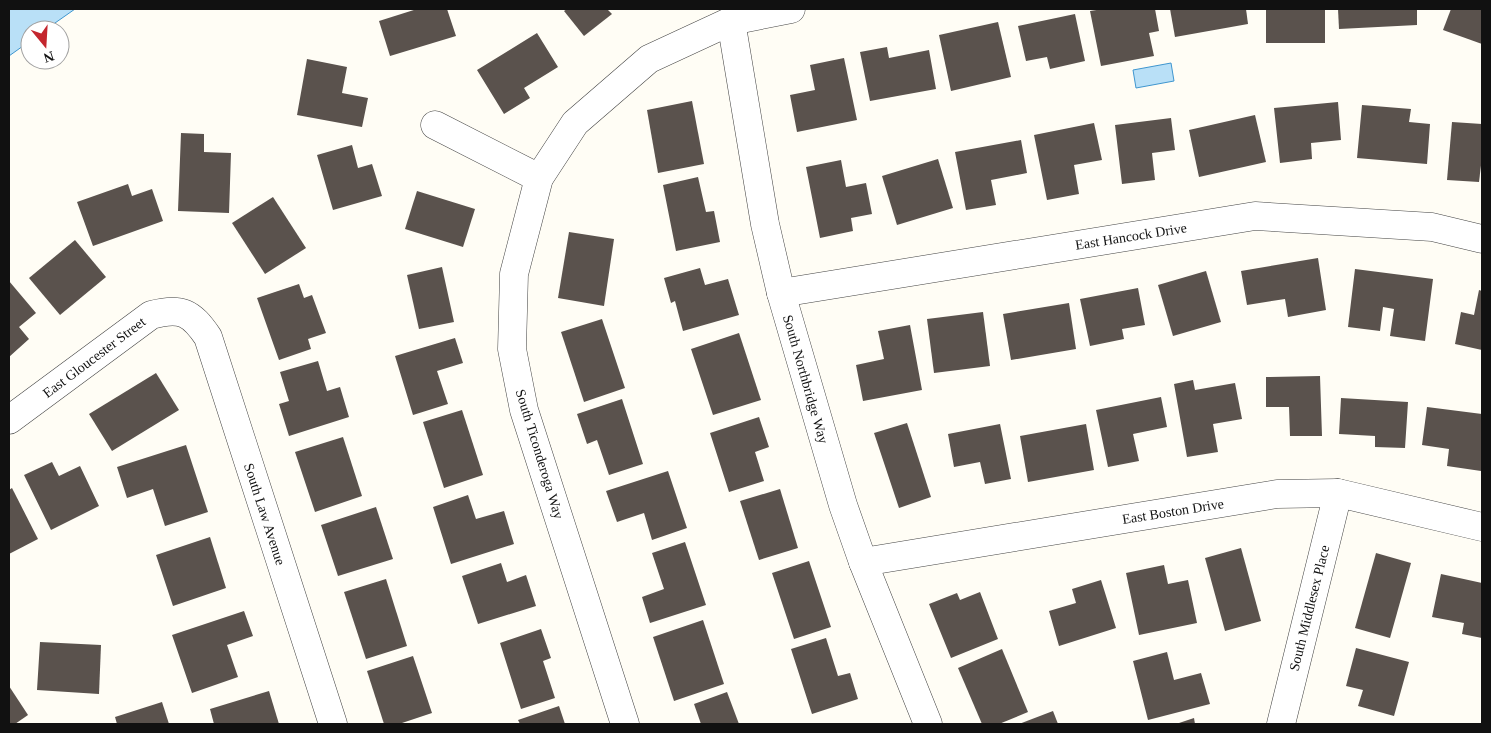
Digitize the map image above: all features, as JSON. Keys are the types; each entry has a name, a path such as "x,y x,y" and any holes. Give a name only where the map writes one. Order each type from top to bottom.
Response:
{"street":[{"name":"South Ticonderoga Way","path":"625,724 524,410 512,349 514,274 540,178 575,123 649,59 731,21 791,9"},
{"name":"South Northbridge Way","path":"731,21 765,224 781,293 843,505 862,562 928,724"},
{"path":"435,125 540,178"},
{"name":"East Hancock Drive","path":"781,293 1255,216 1432,227 1482,239"},
{"name":"East Gloucester Street","path":"9,420 151,315 168,310 184,313"},
{"name":"South Law Avenue","path":"184,313 198,322 208,337 333,724"},
{"name":"East Boston Drive","path":"862,562 1277,494 1338,493 1482,528"},
{"name":"South Middlesex Place","path":"1281,724 1338,493"}],"water":[{"path":"9,9 75,9 59,20 20,20 20,48 9,56"},
{"path":"1171,63 1174,81 1136,88 1133,70"}],"building":[{"path":"417,9 447,9 456,36 390,56 379,21"},
{"path":"567,9 607,9 612,14 584,36 564,11"},
{"path":"1103,9 1155,9 1159,31 1149,33 1154,56 1101,66 1090,11"},
{"path":"1170,9 1246,9 1248,24 1175,37"},
{"path":"1266,9 1325,9 1325,43 1266,43"},
{"path":"1338,9 1417,9 1417,25 1339,29"},
{"path":"1451,9 1482,9 1482,44 1443,30"},
{"path":"1075,14 1085,61 1050,69 1047,57 1026,61 1018,26"},
{"path":"998,22 1011,77 951,91 939,35"},
{"path":"537,33 558,67 524,88 530,98 504,114 477,70"},
{"path":"887,47 889,58 929,50 936,89 870,101 860,52"},
{"path":"844,58 857,120 797,132 790,95 815,90 810,65"},
{"path":"307,59 347,67 342,93 368,98 362,127 297,115"},
{"path":"692,101 704,164 658,173 647,110"},
{"path":"1338,102 1341,140 1311,143 1312,159 1280,163 1274,108"},
{"path":"1362,105 1411,109 1409,122 1430,124 1427,164 1357,158"},
{"path":"1255,115 1266,162 1199,177 1189,130"},
{"path":"1171,118 1175,150 1152,153 1155,180 1122,184 1115,125"},
{"path":"1452,122 1482,124 1482,157 1479,182 1447,180"},
{"path":"1094,123 1102,160 1074,165 1079,194 1047,200 1034,135"},
{"path":"181,133 204,134 204,152 231,153 229,213 178,211"},
{"path":"1021,140 1027,173 991,180 996,205 966,210 955,152"},
{"path":"352,145 358,168 372,164 382,196 333,210 317,155"},
{"path":"938,159 953,208 897,225 882,176"},
{"path":"841,160 846,187 866,183 872,214 851,218 853,231 820,238 806,167"},
{"path":"698,177 706,212 714,211 720,242 676,251 663,185"},
{"path":"128,184 132,196 152,189 163,221 93,246 77,202"},
{"path":"417,191 475,209 463,247 405,229"},
{"path":"273,197 306,248 265,274 232,223"},
{"path":"569,232 614,239 604,306 558,298"},
{"path":"75,240 106,277 60,315 29,278"},
{"path":"1318,258 1326,310 1288,317 1285,299 1247,305 1241,271"},
{"path":"442,267 454,322 419,329 407,275"},
{"path":"700,268 705,285 728,279 739,315 683,331 675,301 671,303 664,278"},
{"path":"1355,269 1433,279 1425,341 1390,336 1394,309 1383,307 1380,331 1348,327"},
{"path":"1206,271 1221,322 1173,336 1158,285"},
{"path":"9,281 36,313 19,327 29,339 9,357"},
{"path":"299,284 304,298 312,295 326,333 308,339 311,349 279,360 257,298"},
{"path":"1138,288 1145,325 1122,329 1124,339 1090,346 1080,299"},
{"path":"1479,290 1482,291 1482,350 1455,344 1461,312 1474,315"},
{"path":"1069,303 1076,349 1011,360 1003,314"},
{"path":"983,312 990,366 934,373 927,319"},
{"path":"602,319 625,388 584,402 561,332"},
{"path":"910,325 922,390 863,401 856,365 884,359 878,331"},
{"path":"739,333 761,400 713,415 691,349"},
{"path":"455,338 463,363 437,371 448,404 413,415 395,356"},
{"path":"318,361 327,391 340,387 349,417 289,436 279,404 289,401 280,372"},
{"path":"156,373 179,410 112,451 89,414"},
{"path":"1320,376 1322,436 1290,436 1289,407 1266,407 1266,377"},
{"path":"1193,380 1195,390 1235,383 1242,419 1213,424 1218,452 1187,457 1174,384"},
{"path":"1161,397 1167,427 1133,434 1139,461 1108,467 1096,410"},
{"path":"1341,398 1408,402 1405,448 1375,447 1375,436 1339,434"},
{"path":"622,399 643,464 609,475 597,440 587,444 577,414"},
{"path":"1427,407 1482,414 1481,471 1447,466 1449,449 1422,445"},
{"path":"462,410 483,475 444,488 423,422"},
{"path":"759,417 769,447 755,452 764,481 729,492 710,433"},
{"path":"907,423 931,497 899,508 874,433"},
{"path":"1000,424 1011,479 985,484 980,462 954,467 948,434"},
{"path":"1086,424 1094,470 1028,482 1020,436"},
{"path":"343,437 362,496 315,512 295,452"},
{"path":"186,445 208,512 165,526 153,489 127,498 117,467"},
{"path":"52,462 59,476 80,466 99,506 51,530 24,475"},
{"path":"668,471 687,528 652,540 644,513 617,522 606,491"},
{"path":"12,488 38,539 9,554 9,490"},
{"path":"780,489 798,548 759,560 740,501"},
{"path":"468,495 476,519 504,511 514,544 451,564 433,507"},
{"path":"376,507 393,559 338,576 321,525"},
{"path":"210,537 226,588 173,606 156,555"},
{"path":"685,542 706,605 650,623 642,597 664,589 652,553"},
{"path":"1241,548 1261,621 1225,631 1205,558"},
{"path":"1376,553 1411,563 1390,638 1355,628"},
{"path":"809,561 831,627 794,639 772,573"},
{"path":"501,563 507,582 526,575 536,606 478,624 462,576"},
{"path":"1164,565 1168,584 1188,580 1197,623 1139,635 1126,573"},
{"path":"1441,574 1482,583 1482,638 1462,634 1464,623 1432,617"},
{"path":"386,579 407,646 366,659 344,592"},
{"path":"1101,580 1116,628 1059,646 1049,611 1076,603 1072,589"},
{"path":"980,592 998,639 951,658 929,604 957,593 960,600"},
{"path":"244,611 253,636 227,645 238,677 192,693 172,635"},
{"path":"703,620 724,684 674,701 653,637"},
{"path":"541,629 551,658 543,661 555,698 521,709 500,643"},
{"path":"826,638 838,676 850,673 858,699 812,714 791,649"},
{"path":"40,642 101,645 99,694 37,690"},
{"path":"1356,648 1409,662 1394,716 1358,706 1363,690 1346,686"},
{"path":"1002,649 1028,712 999,724 982,724 958,668"},
{"path":"1167,652 1174,680 1201,673 1210,704 1148,720 1133,661"},
{"path":"413,656 432,713 399,724 384,724 367,671"},
{"path":"9,686 28,715 15,724 9,724"},
{"path":"269,691 279,724 214,724 210,709"},
{"path":"727,692 739,724 701,724 694,704"},
{"path":"162,702 169,724 117,724 115,717"},
{"path":"559,706 565,724 520,724 518,720"},
{"path":"1053,711 1058,724 1019,724"},
{"path":"1194,718 1195,724 1176,724"}]}
